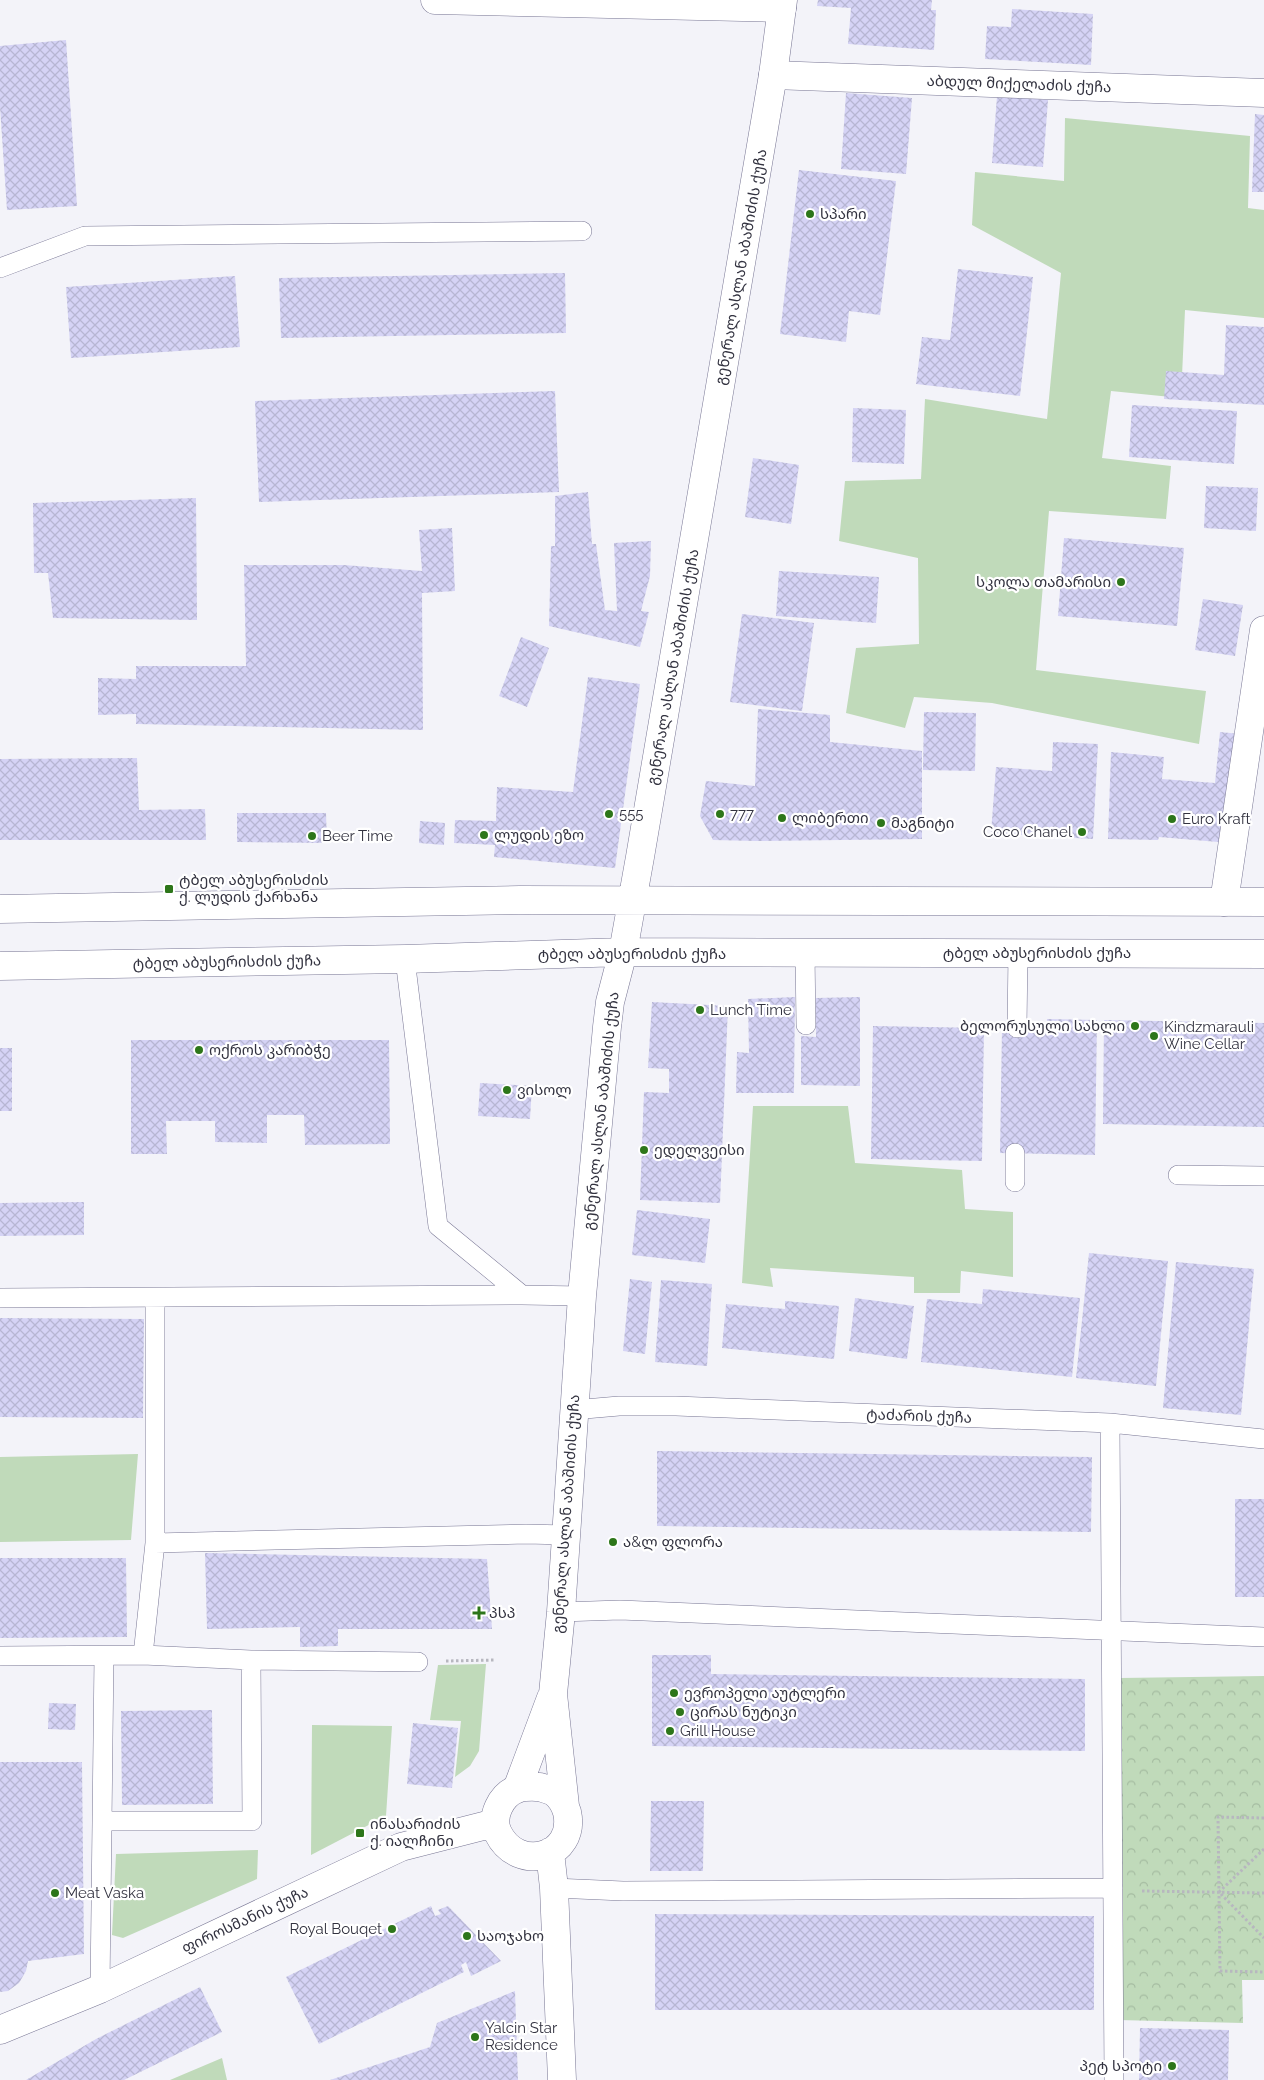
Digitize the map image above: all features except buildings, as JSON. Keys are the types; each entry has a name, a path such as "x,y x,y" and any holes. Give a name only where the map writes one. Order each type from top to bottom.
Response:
{"street":[{"path":"435,0 783,4"},
{"name":"გენერალ ასლან აბაშიძის ქუჩა","path":"565,1806 553,1694 561,1612 582,1296 610,1002 623,952 773,75 783,4"},
{"name":"აბდულ მიქელაძის ქუჩა","path":"773,75 1264,93"},
{"path":"1224,902 1264,630"},
{"path":"0,909 632,900 1264,902"},
{"name":"ტბელ აბუსერისძის ქუჩა","path":"0,966 405,959 623,952 1264,954"},
{"name":"გენერალ ასლან აბაშიძის ქუჩა","path":"517,1789 553,1694"},
{"path":"540,1787 555,1793 565,1806 569,1822 564,1838 558,1847 550,1852 533,1857 518,1854 507,1847 497,1831 495,1823 498,1807 517,1789 540,1787"},
{"name":"ფიროსმანის ქუჩა","path":"0,2030 100,1989 401,1847 495,1823"},
{"path":"550,1852 554,1888 562,2080"}],"lane":[{"path":"0,268 86,236 582,231"},
{"path":"805,953 806,1025"},
{"path":"1017,1028 1018,953"},
{"path":"405,959 438,1226 522,1295"},
{"path":"1015,1153 1015,1182"},
{"path":"1178,1174 1264,1176"},
{"path":"0,1298 582,1296"},
{"path":"143,1655 155,1543 155,1298"},
{"name":"ტაძარის ქუჩა","path":"573,1410 619,1406 676,1406 1110,1424 1264,1439"},
{"path":"1110,1424 1114,2080"},
{"path":"155,1543 526,1534 566,1535"},
{"path":"561,1612 620,1610 1264,1637"},
{"path":"0,1656 143,1655 251,1660 418,1662"},
{"path":"100,1989 104,1656"},
{"path":"102,1821 252,1821 251,1660"},
{"path":"554,1888 623,1891 1113,1888"}],"path":[{"path":"418,1662 496,1660"},
{"path":"1264,1818 1218,1817 1220,1971 1264,1972"},
{"path":"1220,1892 1264,1849"},
{"path":"1134,1891 1264,1893"},
{"path":"1220,1892 1264,1938"}],"green space":[{"path":"1065,118 1250,136 1248,208 1264,210 1264,318 1185,310 1181,398 1111,391 1102,458 1171,466 1166,519 1049,511 1036,670 1206,691 1199,744 992,703 914,697 905,728 846,713 856,648 919,644 918,558 839,541 845,481 921,479 925,399 1047,419 1061,273 972,225 975,172 1064,181"},
{"path":"753,1106 848,1106 855,1163 962,1170 965,1209 1013,1212 1013,1277 961,1271 960,1293 914,1293 914,1277 770,1268 773,1287 742,1283"},
{"path":"138,1454 131,1540 0,1542 0,1457"},
{"path":"486,1664 479,1751 470,1766 455,1777 461,1721 430,1720 438,1665"},
{"path":"1264,1676 1264,1980 1242,1980 1243,2023 1118,2020 1120,1678"},
{"path":"312,1725 392,1726 386,1816 311,1855"},
{"path":"258,1850 257,1879 123,1938 112,1935 116,1854"},
{"path":"222,2058 227,2080 170,2080"}],"place":[{"name":"სპარი","path":"810,214"},
{"name":"სკოლა თამარისი","path":"1121,582"},
{"name":"555","path":"609,814"},
{"name":"777","path":"720,814"},
{"name":"ლიბერთი","path":"782,818"},
{"name":"Euro Kraft","path":"1172,819"},
{"name":"მაგნიტი","path":"881,823"},
{"name":"Coco Chanel","path":"1082,832"},
{"name":"ლუდის ეზო","path":"484,835"},
{"name":"Beer Time","path":"312,836"},
{"name":"ტბელ აბუსერისძის ქ. ლუდის ქარხანა","path":"169,889"},
{"name":"Lunch Time","path":"700,1010"},
{"name":"ბელორუსული სახლი","path":"1135,1026"},
{"name":"Kindzmarauli Wine Cellar","path":"1154,1036"},
{"name":"ოქროს კარიბჭე","path":"199,1050"},
{"name":"ვისოლ","path":"507,1090"},
{"name":"ედელვეისი","path":"644,1150"},
{"name":"ა&ლ ფლორა","path":"613,1542"},
{"name":"პსპ","path":"479,1613"},
{"name":"ევროპელი აუტლერი","path":"674,1693"},
{"name":"ცირას ნუტიკი","path":"680,1712"},
{"name":"Grill House","path":"670,1731"},
{"name":"ინასარიძის ქ. იალჩინი","path":"360,1833"},
{"name":"Meat Vaska","path":"55,1893"},
{"name":"Royal Bouqet","path":"392,1929"},
{"name":"საოჯახო","path":"467,1936"},
{"name":"Yalcin Star Residence","path":"475,2037"},
{"name":"პეტ სპოტი","path":"1172,2066"}]}
